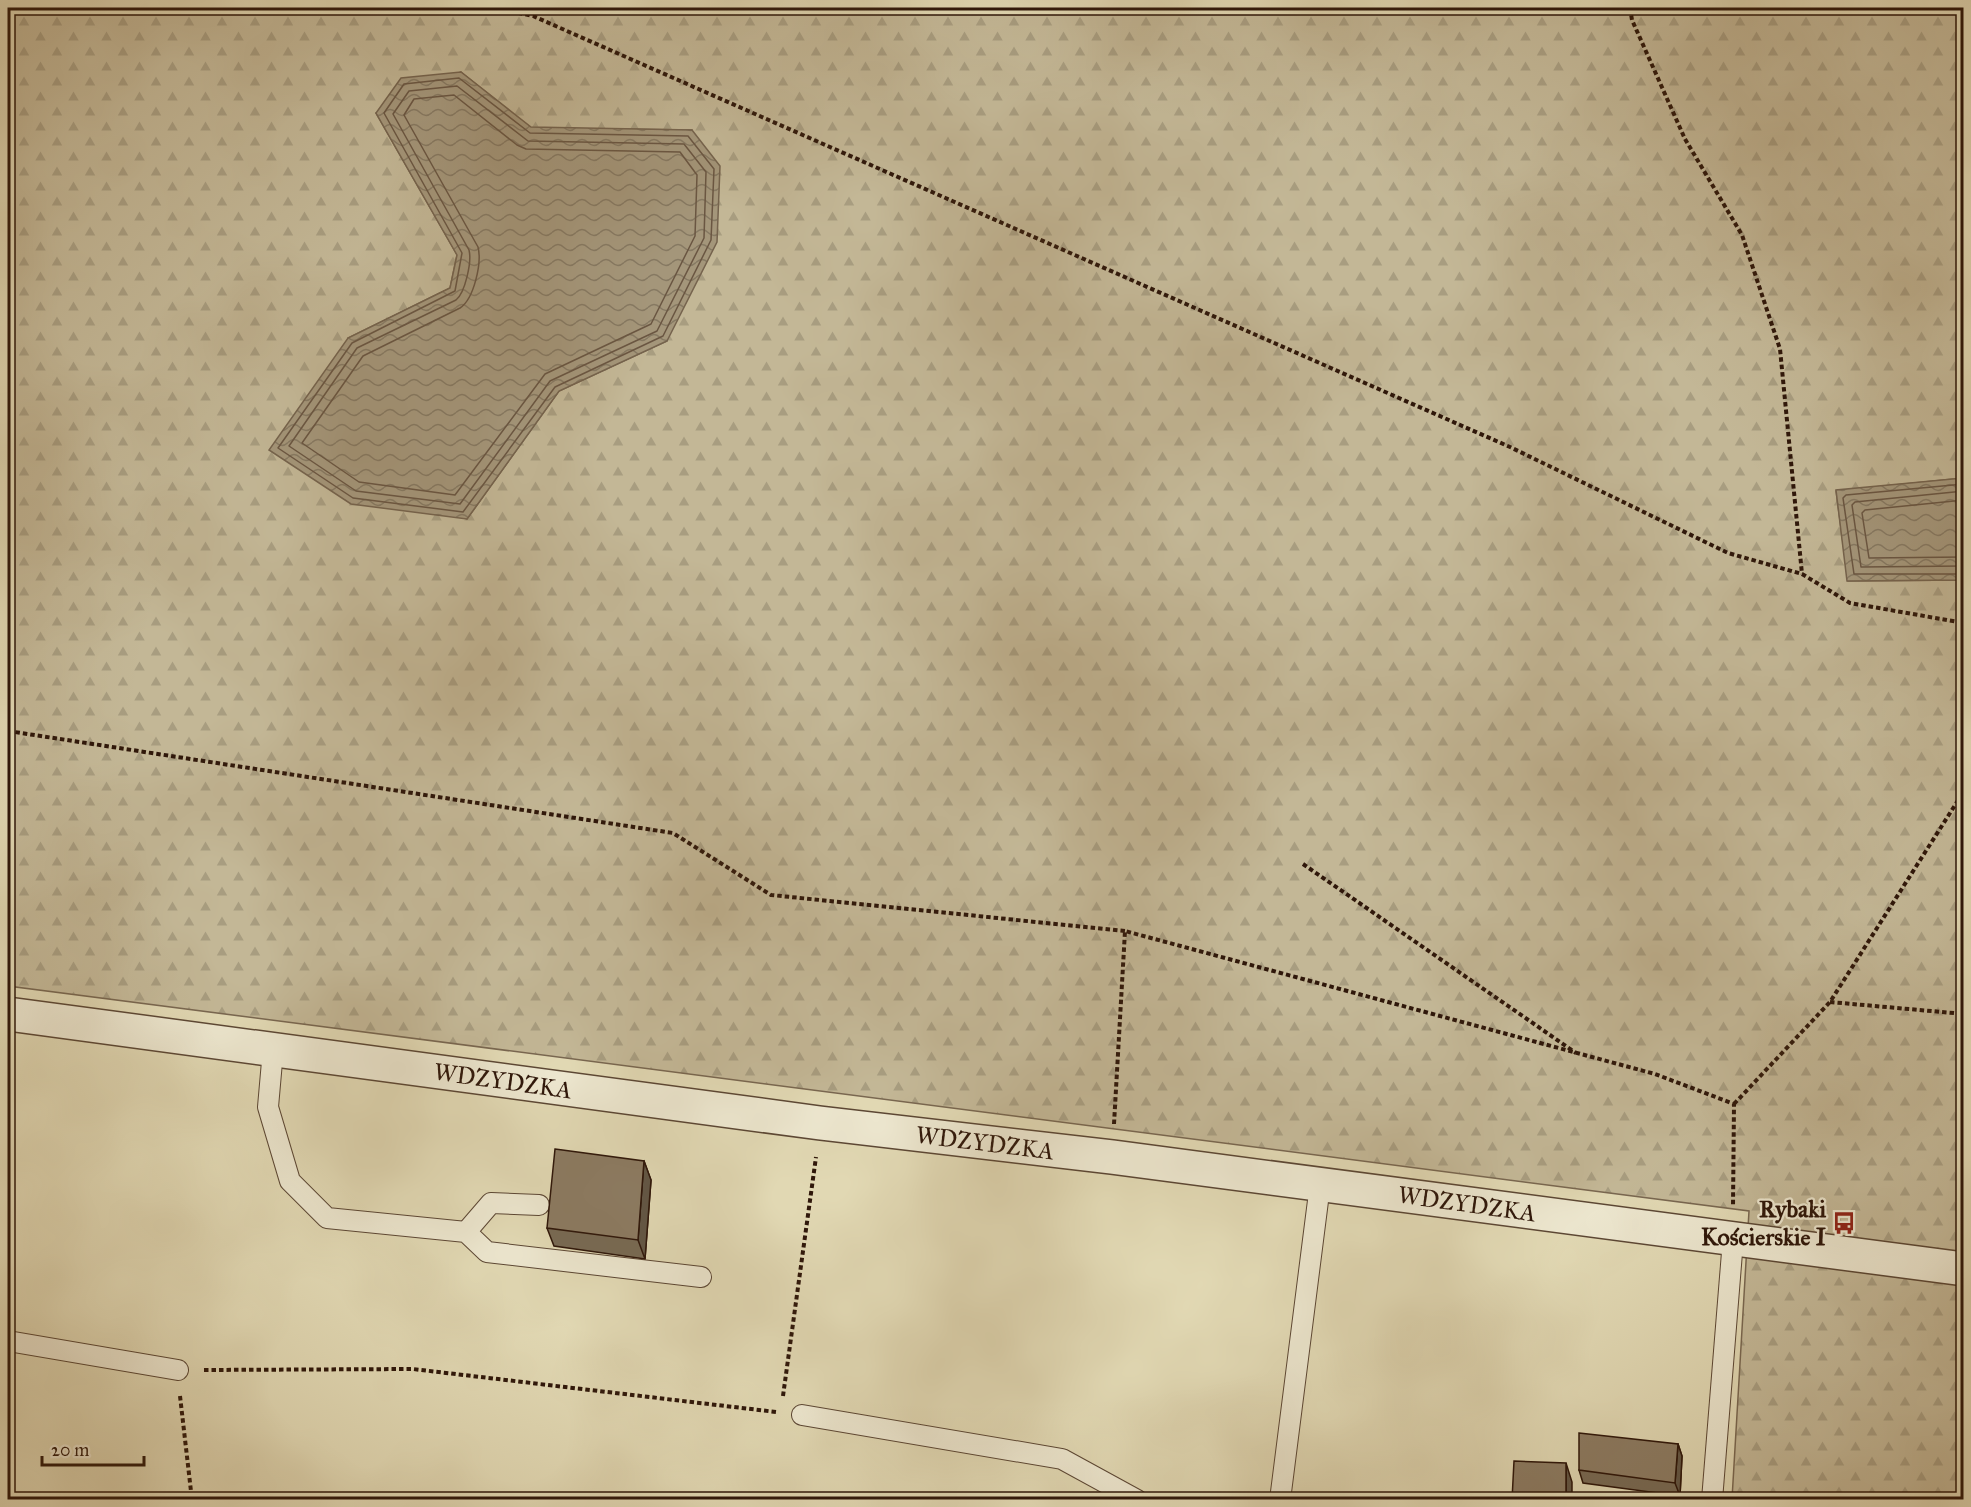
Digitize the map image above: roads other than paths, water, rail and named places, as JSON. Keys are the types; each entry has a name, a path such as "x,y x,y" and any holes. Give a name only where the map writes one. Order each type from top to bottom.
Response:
{"street":[{"name":"WDZYDZKA","path":"8,1014 820,1123 1112,1157 1964,1269"}],"lane":[{"path":"273,1050 268,1107 290,1181 327,1218 466,1232 487,1252 701,1276"},
{"path":"1280,1500 1320,1185"},
{"path":"466,1232 491,1203 539,1205"},
{"path":"1712,1500 1733,1240"},
{"path":"8,1341 178,1370"},
{"path":"802,1415 1062,1459 1137,1500"}],"water":[{"path":"461,72 531,127 692,130 720,166 717,242 667,341 559,391 467,519 351,504 269,450 348,338 450,288 457,255 376,113 401,78"},
{"path":"1963,478 1963,580 1847,581 1836,490"}],"place":[{"name":"Rybaki Kościerskie I","path":"1844,1223"}]}
